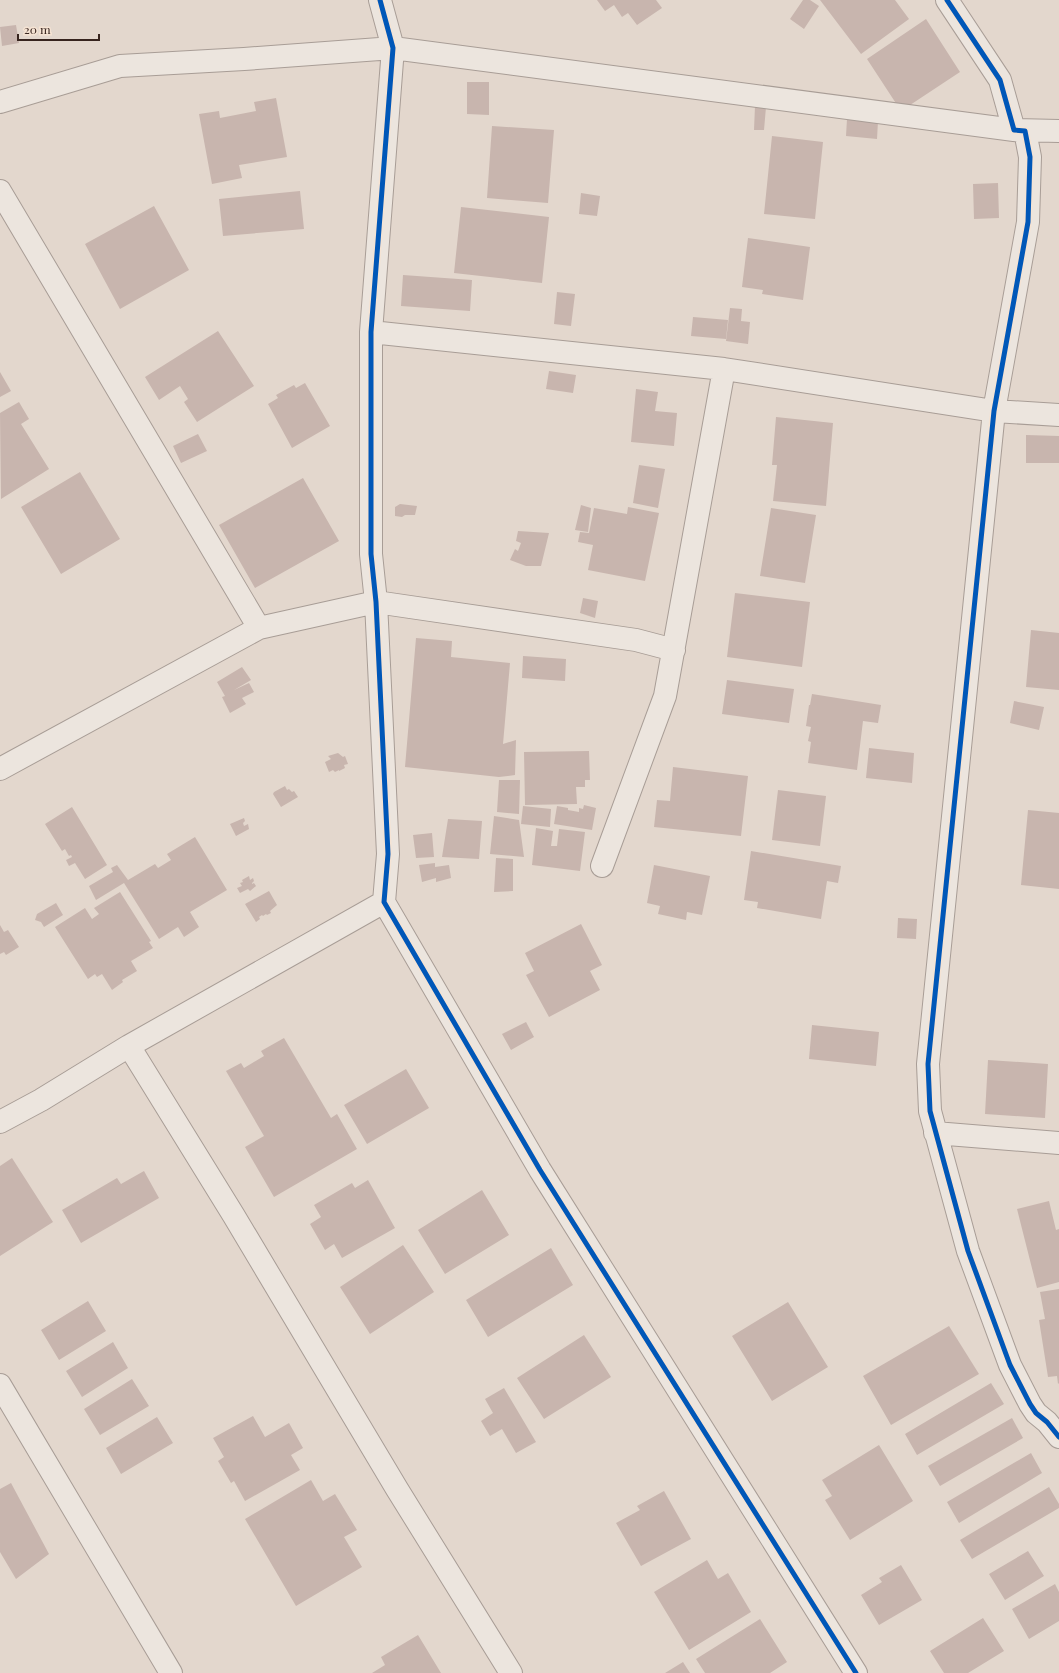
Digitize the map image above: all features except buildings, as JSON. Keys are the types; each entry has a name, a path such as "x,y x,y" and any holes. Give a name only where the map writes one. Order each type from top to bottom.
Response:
{"street":[{"path":"380,0 393,48 371,332 371,554 376,602 388,854 384,902 540,1170 856,1673"},
{"path":"947,0 1000,80 1014,130"},
{"path":"0,102 120,66 244,60 393,48 1025,131 1030,157 1028,222 994,411 928,1064 930,1111 968,1251 1010,1364 1036,1414 1047,1422 1059,1437"},
{"path":"1014,130 1059,131"},
{"path":"0,191 258,628"},
{"path":"371,332 724,369 994,411 1059,415"},
{"path":"602,866 665,696 724,369"},
{"path":"0,769 258,628 376,602 636,640 674,650"},
{"path":"0,1122 41,1100 129,1046 384,902"},
{"path":"129,1046 234,1216 396,1489 511,1673"},
{"path":"936,1133 1059,1143"},
{"path":"0,1386 171,1673"}],"cycle path":[{"path":"380,0 393,48 371,332 371,554 376,602 388,854 384,902 540,1170 856,1673"},
{"path":"947,0 1000,80 1014,130 1025,131 1030,157 1028,222 994,411 928,1064 930,1111 968,1251 1010,1365 1036,1413 1047,1422 1059,1437"}]}
